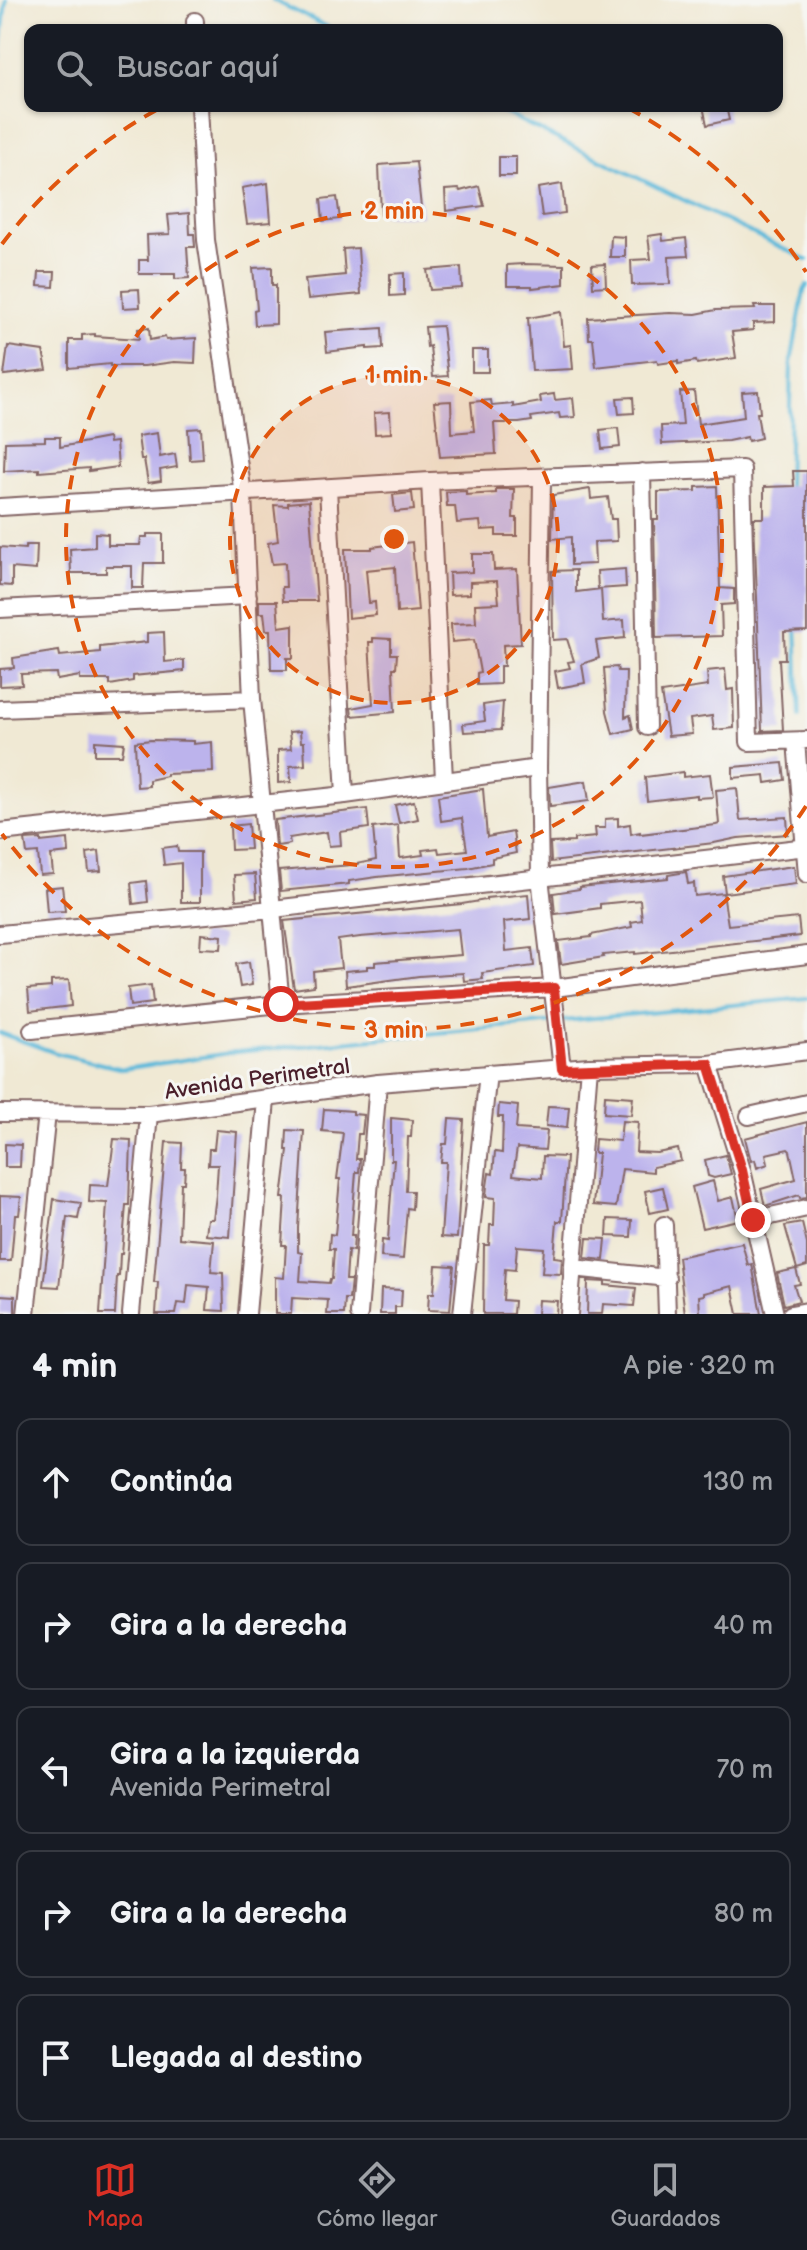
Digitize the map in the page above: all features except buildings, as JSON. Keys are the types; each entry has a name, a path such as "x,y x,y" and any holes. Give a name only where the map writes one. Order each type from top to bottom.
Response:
{"street":[{"path":"199,112 206,240 243,494 252,699 281,1004"},
{"path":"0,507 430,481 742,469 749,742 801,741 807,874"},
{"path":"642,472 647,727"},
{"path":"542,478 538,768 540,877 562,1069"},
{"path":"430,481 444,780"},
{"path":"328,488 345,795"},
{"path":"0,609 248,596"},
{"path":"0,709 252,699"},
{"path":"0,832 345,795 538,768"},
{"path":"0,934 273,909 806,847"},
{"path":"32,1030 281,1004 555,996 807,955"},
{"name":"Avenida Perimetral","path":"0,1113 149,1114 378,1083 589,1066 709,1064 807,1051"},
{"path":"709,1064 742,1170 775,1314"},
{"path":"569,1314 589,1066"},
{"path":"462,1314 488,1073"},
{"path":"359,1314 378,1083"},
{"path":"247,1314 266,1100"},
{"path":"749,1116 807,1103"},
{"path":"26,1314 47,1113"},
{"path":"131,1314 149,1114"},
{"path":"753,1220 807,1208"},
{"path":"664,1225 667,1314"},
{"path":"573,1268 667,1278"},
{"path":"791,1314 807,1311"}],"waterway":[{"path":"0,59 6,0"},
{"path":"273,0 322,24"},
{"path":"502,112 807,260"},
{"path":"788,490 791,363 807,285"},
{"path":"796,626 800,716"},
{"path":"562,1021 807,998"},
{"path":"0,1033 56,1053 123,1069 236,1052 554,1022"}],"route":[{"path":"281,1004 554,988 562,1069 709,1064 742,1170 753,1220"}]}
